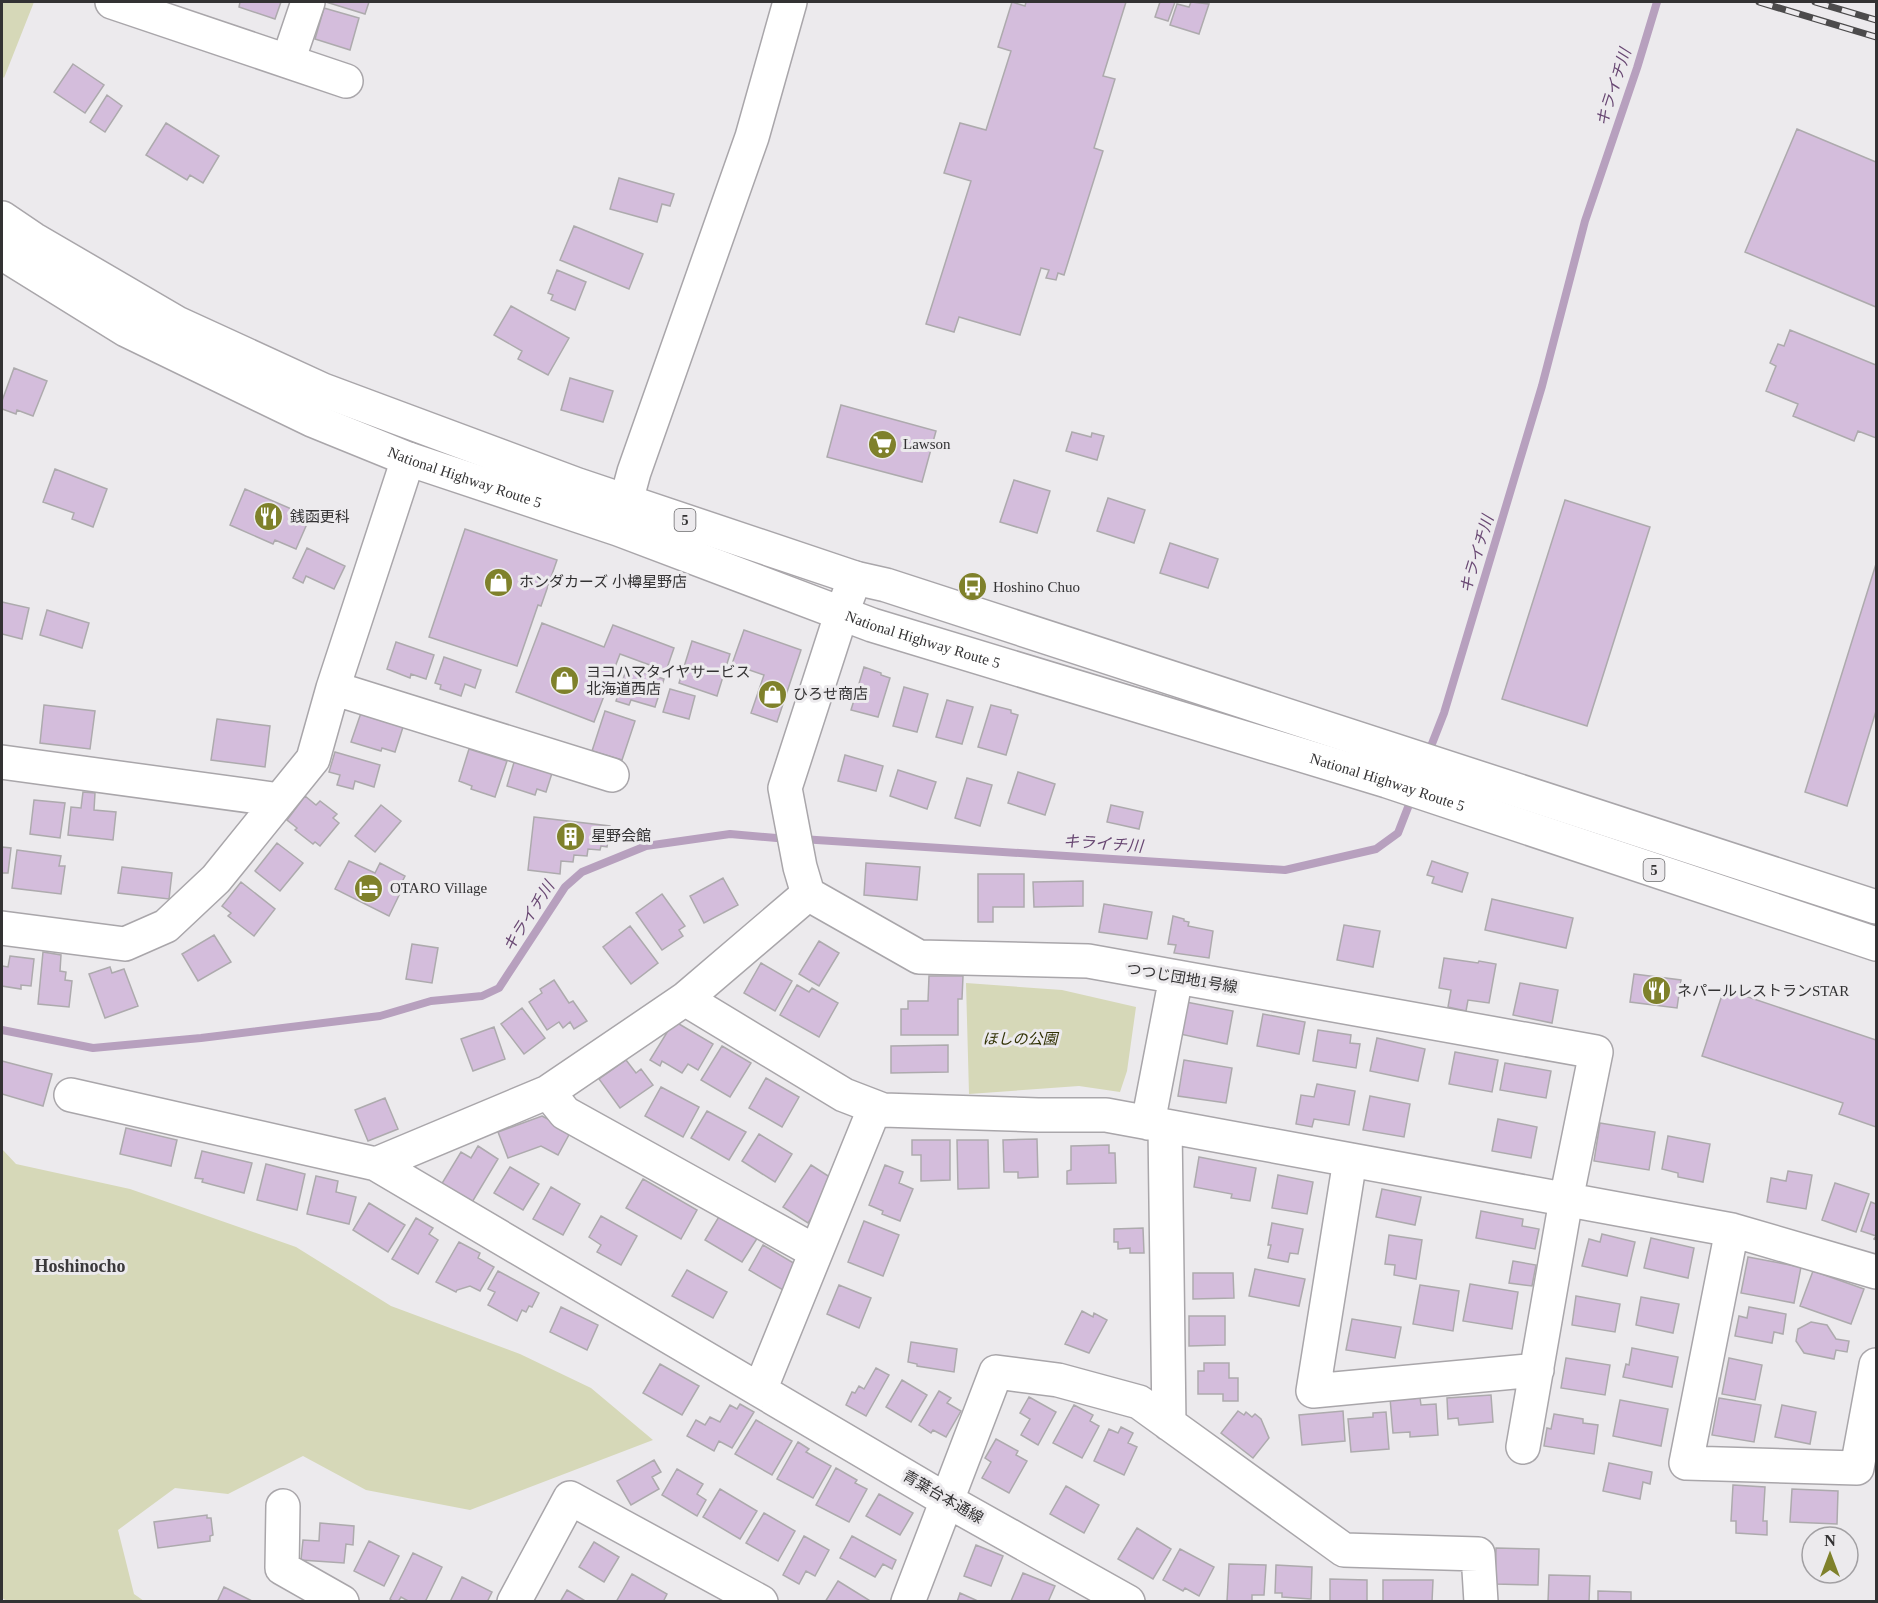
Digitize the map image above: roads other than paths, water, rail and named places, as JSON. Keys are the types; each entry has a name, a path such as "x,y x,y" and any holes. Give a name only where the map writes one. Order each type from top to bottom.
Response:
{"main road":[{"path":"112,2 153,8 288,61 346,81"},
{"path":"288,61 308,2"},
{"path":"622,515 634,472 752,137 790,2"},
{"name":"National Highway Route 5","path":"2,218 33,239 177,323 323,390 578,485 622,515 841,615 1393,767"},
{"name":"National Highway Route 5","path":"2,253 126,330 312,420 408,459 886,585 1393,767 1876,907"},
{"path":"2,928 125,944 166,926 216,879 313,759 333,688 408,459"},
{"path":"376,1164 548,1092 685,999 804,880 785,788 855,578"},
{"path":"333,688 612,776"},
{"path":"2,762 280,800"},
{"name":"National Highway Route 5","path":"1437,781 1876,944"},
{"name":"つつじ団地1号線","path":"804,880 919,957 1088,961 1596,1052 1566,1200"},
{"path":"1169,1424 1157,1124 1176,977"},
{"path":"685,999 844,1095 883,1110 1106,1115 1732,1230 1876,1272"},
{"path":"548,1092 565,1113 816,1252"},
{"name":"青葉台本通線","path":"71,1095 376,1164 1111,1597"},
{"path":"760,1390 874,1107"},
{"path":"1350,1160 1313,1391 1537,1370"},
{"path":"1524,1447 1566,1200"},
{"path":"1732,1230 1686,1462 1857,1468 1876,1365"},
{"path":"908,1602 996,1372 1058,1380 1139,1402 1344,1550 1478,1554 1481,1602"},
{"path":"513,1602 570,1498 761,1602"},
{"path":"283,1506 282,1568 342,1602"}],"waterway":[{"name":"キライチ川","path":"1428,754 1444,713 1542,386 1585,221 1657,2"},
{"name":"キライチ川","path":"801,839 1285,870 1376,849 1398,833 1412,797"},
{"name":"キライチ川","path":"2,1030 93,1048 201,1038 380,1016 431,1001 482,996 499,988 565,887 582,872 646,846 730,834 788,839"}],"railway":[{"path":"1759,2 1876,37"},
{"path":"1815,2 1876,20"}],"place":[{"name":"Lawson","path":"882,444"},
{"name":"銭函更科","path":"269,517"},
{"name":"ホンダカーズ 小樽星野店","path":"498,582"},
{"name":"Hoshino Chuo","path":"972,587"},
{"name":"ヨコハマタイヤサービス 北海道西店","path":"565,681"},
{"name":"ひろせ商店","path":"772,694"},
{"name":"星野会館","path":"570,836"},
{"name":"OTARO Village","path":"369,888"},
{"name":"ネパールレストランSTAR","path":"1656,991"}],"district":[{"name":"Hoshinocho","path":"80,1266"}],"park label":[{"name":"ほしの公園","path":"1020,1039"}]}
